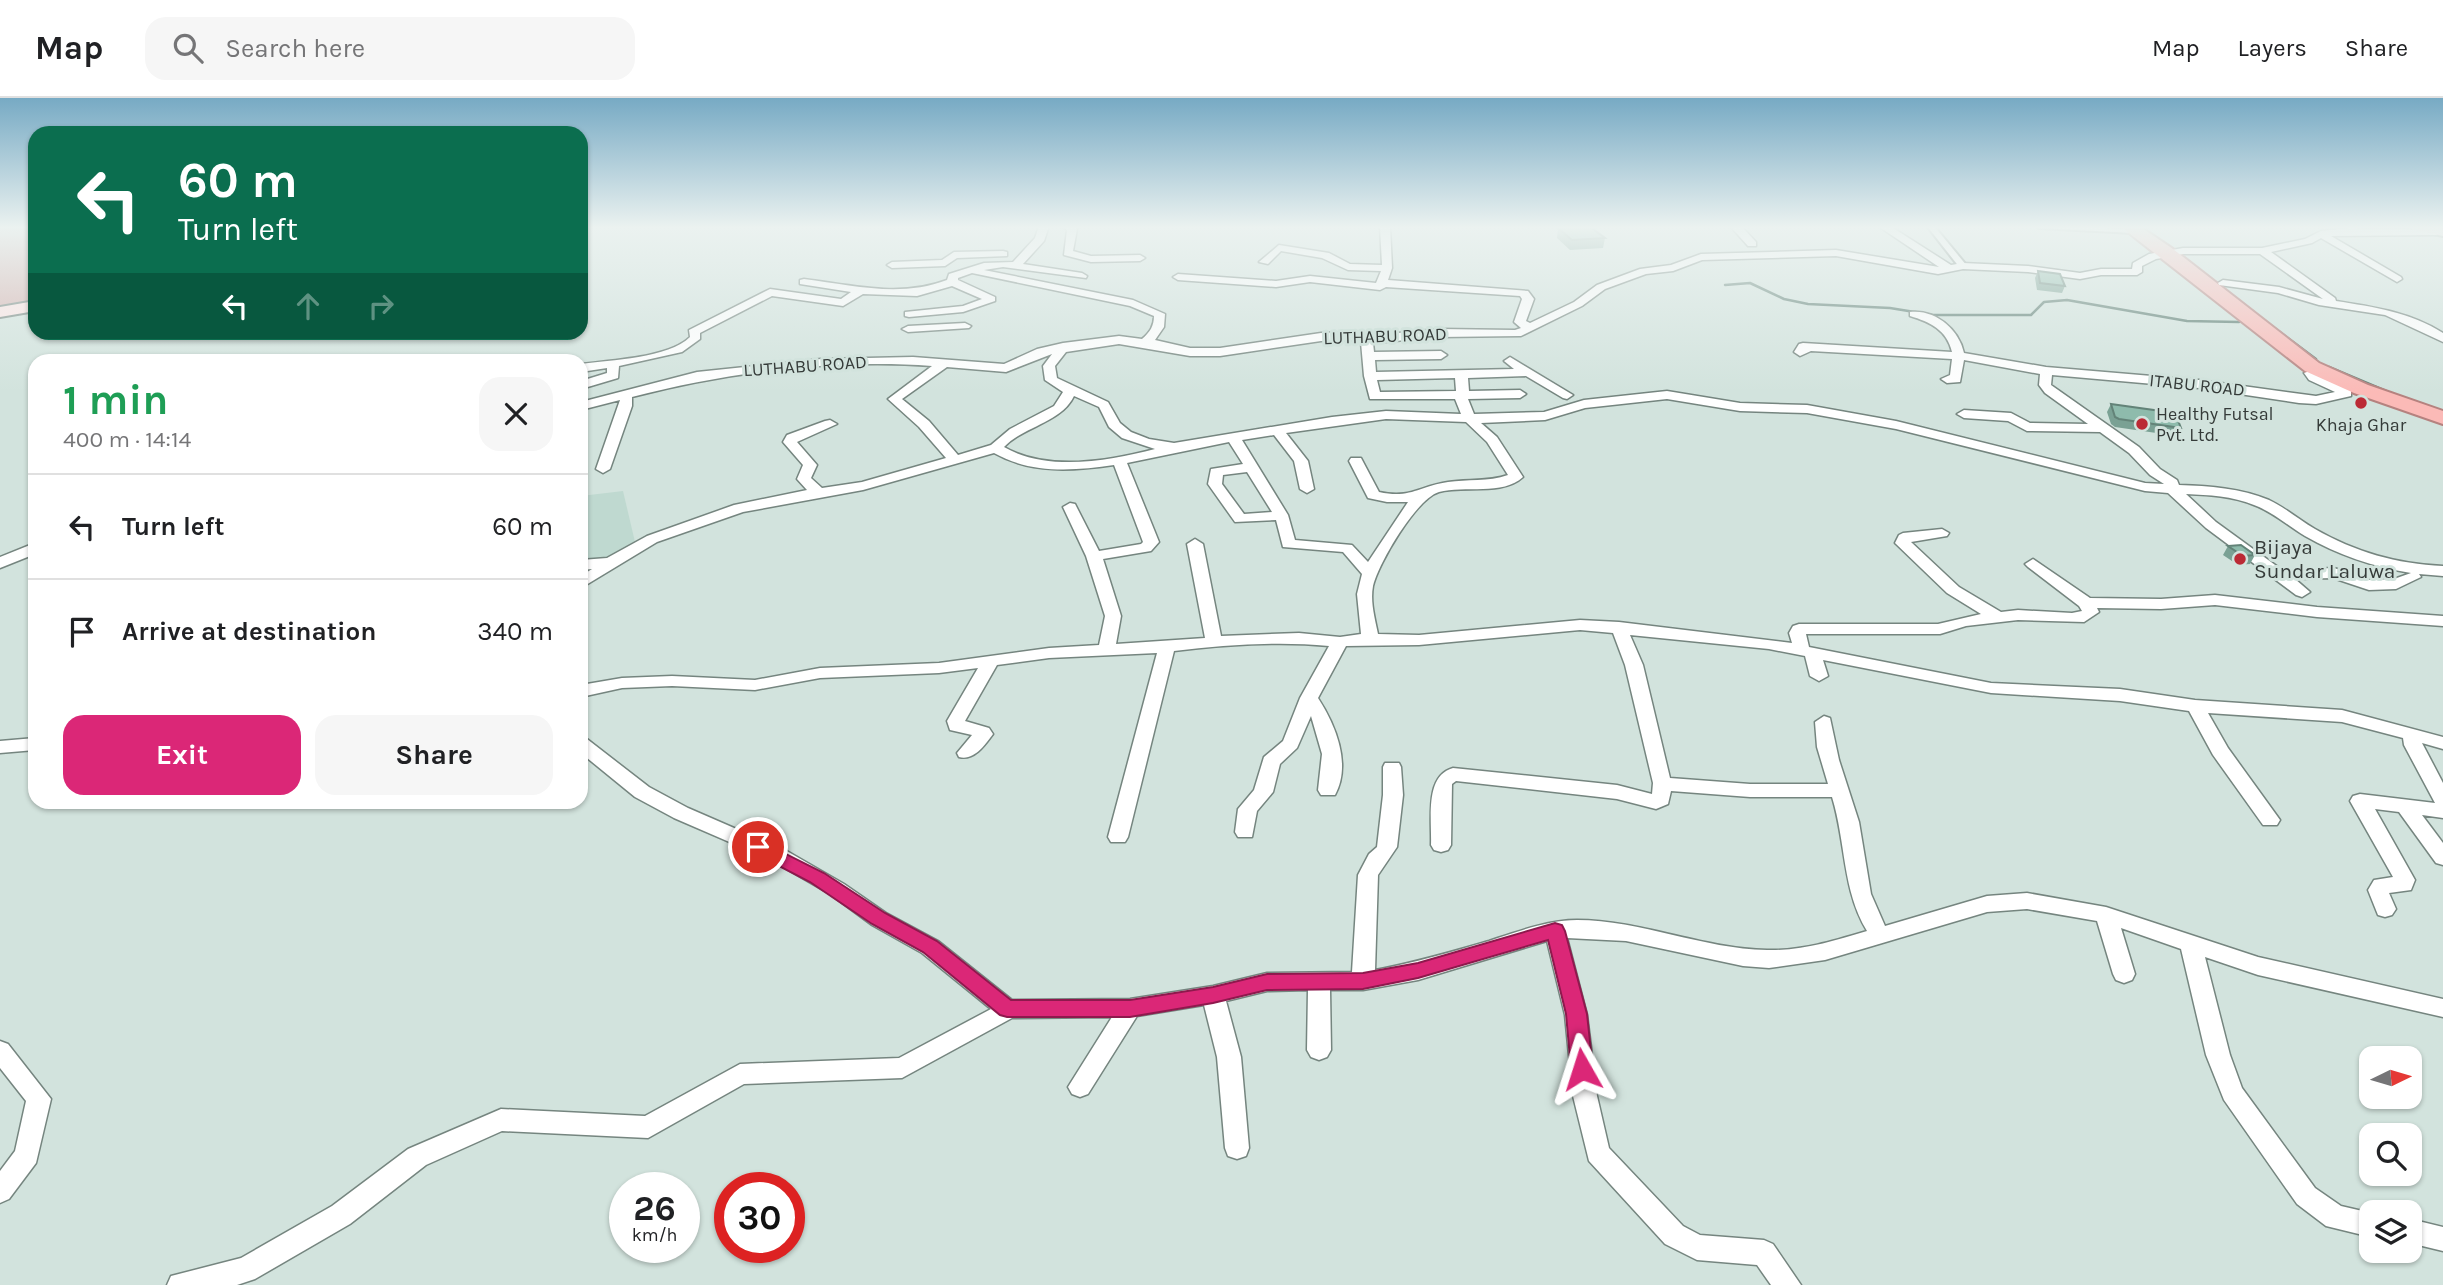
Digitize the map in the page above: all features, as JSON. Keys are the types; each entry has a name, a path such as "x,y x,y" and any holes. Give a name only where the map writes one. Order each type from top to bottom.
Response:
{"highway":[{"path":"2202,281 2275,340 2320,371 2443,418"}],"main road":[{"path":"0,312 28,307"}],"street":[{"path":"1027,281 1133,303 1159,314 1157,329 1145,343"},
{"path":"1240,281 1276,284 1294,281"},
{"path":"1267,293 1279,281"},
{"path":"1329,281 1380,288 1382,283 1524,293 1528,299 1520,322 1529,328"},
{"name":"LUTHABU ROAD","path":"588,404 725,371 821,363 946,362 1006,368 1041,352 1119,340 1190,352 1220,352 1321,337 1353,336 1367,340 1439,333 1517,334 1578,304 1601,287 1616,281"},
{"path":"2305,281 2338,305"},
{"path":"804,282 892,293 911,292 952,282 991,299 981,304 909,314"},
{"path":"2223,283 2279,290 2338,305 2395,314 2443,338"},
{"path":"588,367 666,354 690,344 696,337 692,332 770,292 843,303 848,302 861,290"},
{"path":"946,310 948,327"},
{"path":"1914,314 1929,318 1956,339 1960,356 1956,379 1947,379"},
{"path":"908,329 965,326"},
{"path":"1367,340 1374,396 1520,394"},
{"path":"1063,347 1049,366 1051,380 1070,391 1107,405 1113,415 1114,424 1127,437 1145,443 1174,447"},
{"path":"1800,352 1804,347 1811,347 1960,356 2046,371 2045,385 2049,390 2104,428 2172,483 2172,489 2211,525 2302,592"},
{"path":"1368,356 1441,355"},
{"path":"1510,361 1567,395"},
{"path":"946,362 894,400 925,424 956,461"},
{"path":"588,383 614,375 612,363"},
{"name":"ITABU ROAD","path":"2046,371 2199,384 2299,399 2316,400 2347,393 2310,373 2320,371"},
{"path":"1370,376 1526,372"},
{"path":"1371,640 1365,612 1365,584 1403,517 1419,498 1425,492 1452,486 1507,481 1516,477 1492,440 1470,419 1461,401 1461,374"},
{"path":"588,578 652,539 682,526 761,502 863,486 996,449 1014,430 1052,413 1067,401 1070,391"},
{"path":"996,449 1023,462 1054,465 1151,456 1174,447 1386,415 1470,419 1545,416 1584,404 1646,395 1687,396 1740,407 1807,409 1896,425 2145,487 2248,498 2265,504 2332,545 2364,557 2421,570 2443,571"},
{"path":"603,469 626,406 626,396"},
{"path":"1964,414 2010,414 2027,427 2104,428"},
{"path":"819,493 804,479 810,466 790,442 830,424"},
{"path":"1277,430 1301,461 1307,489"},
{"path":"1233,437 1281,515 1286,528 1287,544 1347,548 1371,574"},
{"path":"1094,556 1150,546 1118,460"},
{"path":"1356,461 1373,495 1419,498"},
{"path":"1252,467 1216,472 1215,484 1240,519 1281,515"},
{"path":"1070,507 1094,556 1113,616 1107,649"},
{"path":"1942,533 1908,536 1903,542 1953,590 1999,618"},
{"path":"1195,544 1214,643"},
{"path":"0,563 28,551"},
{"path":"588,564 611,562"},
{"path":"1819,676 1797,633 1799,629 1940,629 1956,622 2018,615 2057,619 2084,617 2091,612 2087,603 2033,564"},
{"path":"2279,575 2341,573 2356,582 2369,585 2396,584 2413,577"},
{"path":"2087,603 2161,604 2215,600 2317,612 2443,621"},
{"path":"588,690 622,683 672,681 755,685 820,673 939,668 1107,649 1273,638 1340,642 1443,638 1580,625 1619,627 1807,650 1991,688 2120,695 2195,706 2342,716 2443,743"},
{"path":"1441,845 1443,783 1453,774 1617,792 1656,802 1661,800 1662,783 1634,665 1619,627"},
{"path":"1245,832 1248,809 1263,792 1271,761 1291,744 1309,698 1340,642"},
{"path":"1118,837 1167,647"},
{"path":"967,753 984,734 957,726 956,721 989,662"},
{"path":"1309,698 1328,732 1331,745 1332,770 1328,790"},
{"path":"2195,706 2220,751 2270,820"},
{"path":"1824,722 1824,733 1838,790 1849,820 1861,904 1880,935"},
{"path":"2412,734 2413,745 2443,800"},
{"path":"0,747 28,745"},
{"path":"588,749 642,792 681,813 778,855 836,889 879,919 930,947 1007,1009"},
{"path":"1363,981 1368,875 1376,859 1384,854 1387,847 1393,795 1392,766"},
{"path":"1662,783 1784,792 1838,790"},
{"path":"2385,909 2378,890 2382,885 2404,885 2405,880 2360,801 2443,811"},
{"path":"2406,807 2443,858"},
{"path":"181,1285 246,1270 341,1215 417,1157 500,1120 648,1127 740,1074 902,1068 996,1018 1007,1009 1130,1008 1213,995 1267,982 1363,981 1418,971 1555,931 1599,929 1743,957 1769,959 1825,952 1987,904 2006,901 2048,904 2106,915 2258,966 2443,1008"},
{"path":"2106,915 2124,974"},
{"path":"1555,931 1576,1014 1585,1096 1598,1153 1674,1235 1697,1247 1764,1252 1787,1285"},
{"path":"2191,945 2218,1055 2232,1093 2306,1196 2335,1217 2359,1222"},
{"path":"1319,983 1319,1050"},
{"path":"1213,995 1229,1057 1237,1148"},
{"path":"1080,1087 1130,1008"},
{"path":"0,1051 39,1099 27,1155 0,1191"},
{"path":"2422,1234 2443,1239"}],"shaded area":[{"path":"0,281 28,281 28,310 0,312"},
{"path":"623,491 635,542 597,566 588,567 588,495"}],"building":[{"path":"2063,281 2065,286 2040,283"},
{"path":"2111,404 2175,413 2181,428 2119,419 2115,417"},
{"path":"2241,545 2255,555 2243,556 2228,546"}],"waterway":[{"path":"1725,285 1750,283 1784,299 1808,304 1890,308 1933,315 2031,315 2044,302 2067,300 2187,321 2239,322"},
{"path":"2269,324 2316,359"},
{"path":"2329,367 2386,391"}],"place":[{"name":"Khaja Ghar","path":"2361,403"},
{"name":"Healthy Futsal Pvt. Ltd.","path":"2142,424"},
{"name":"Bijaya Sundar Laluwa","path":"2240,559"}],"route":[{"path":"758,847 817,877 879,919 930,947 1007,1009 1031,1011 1130,1008 1213,995 1267,982 1319,983 1387,978 1555,931 1576,1014 1582,1069"}]}
